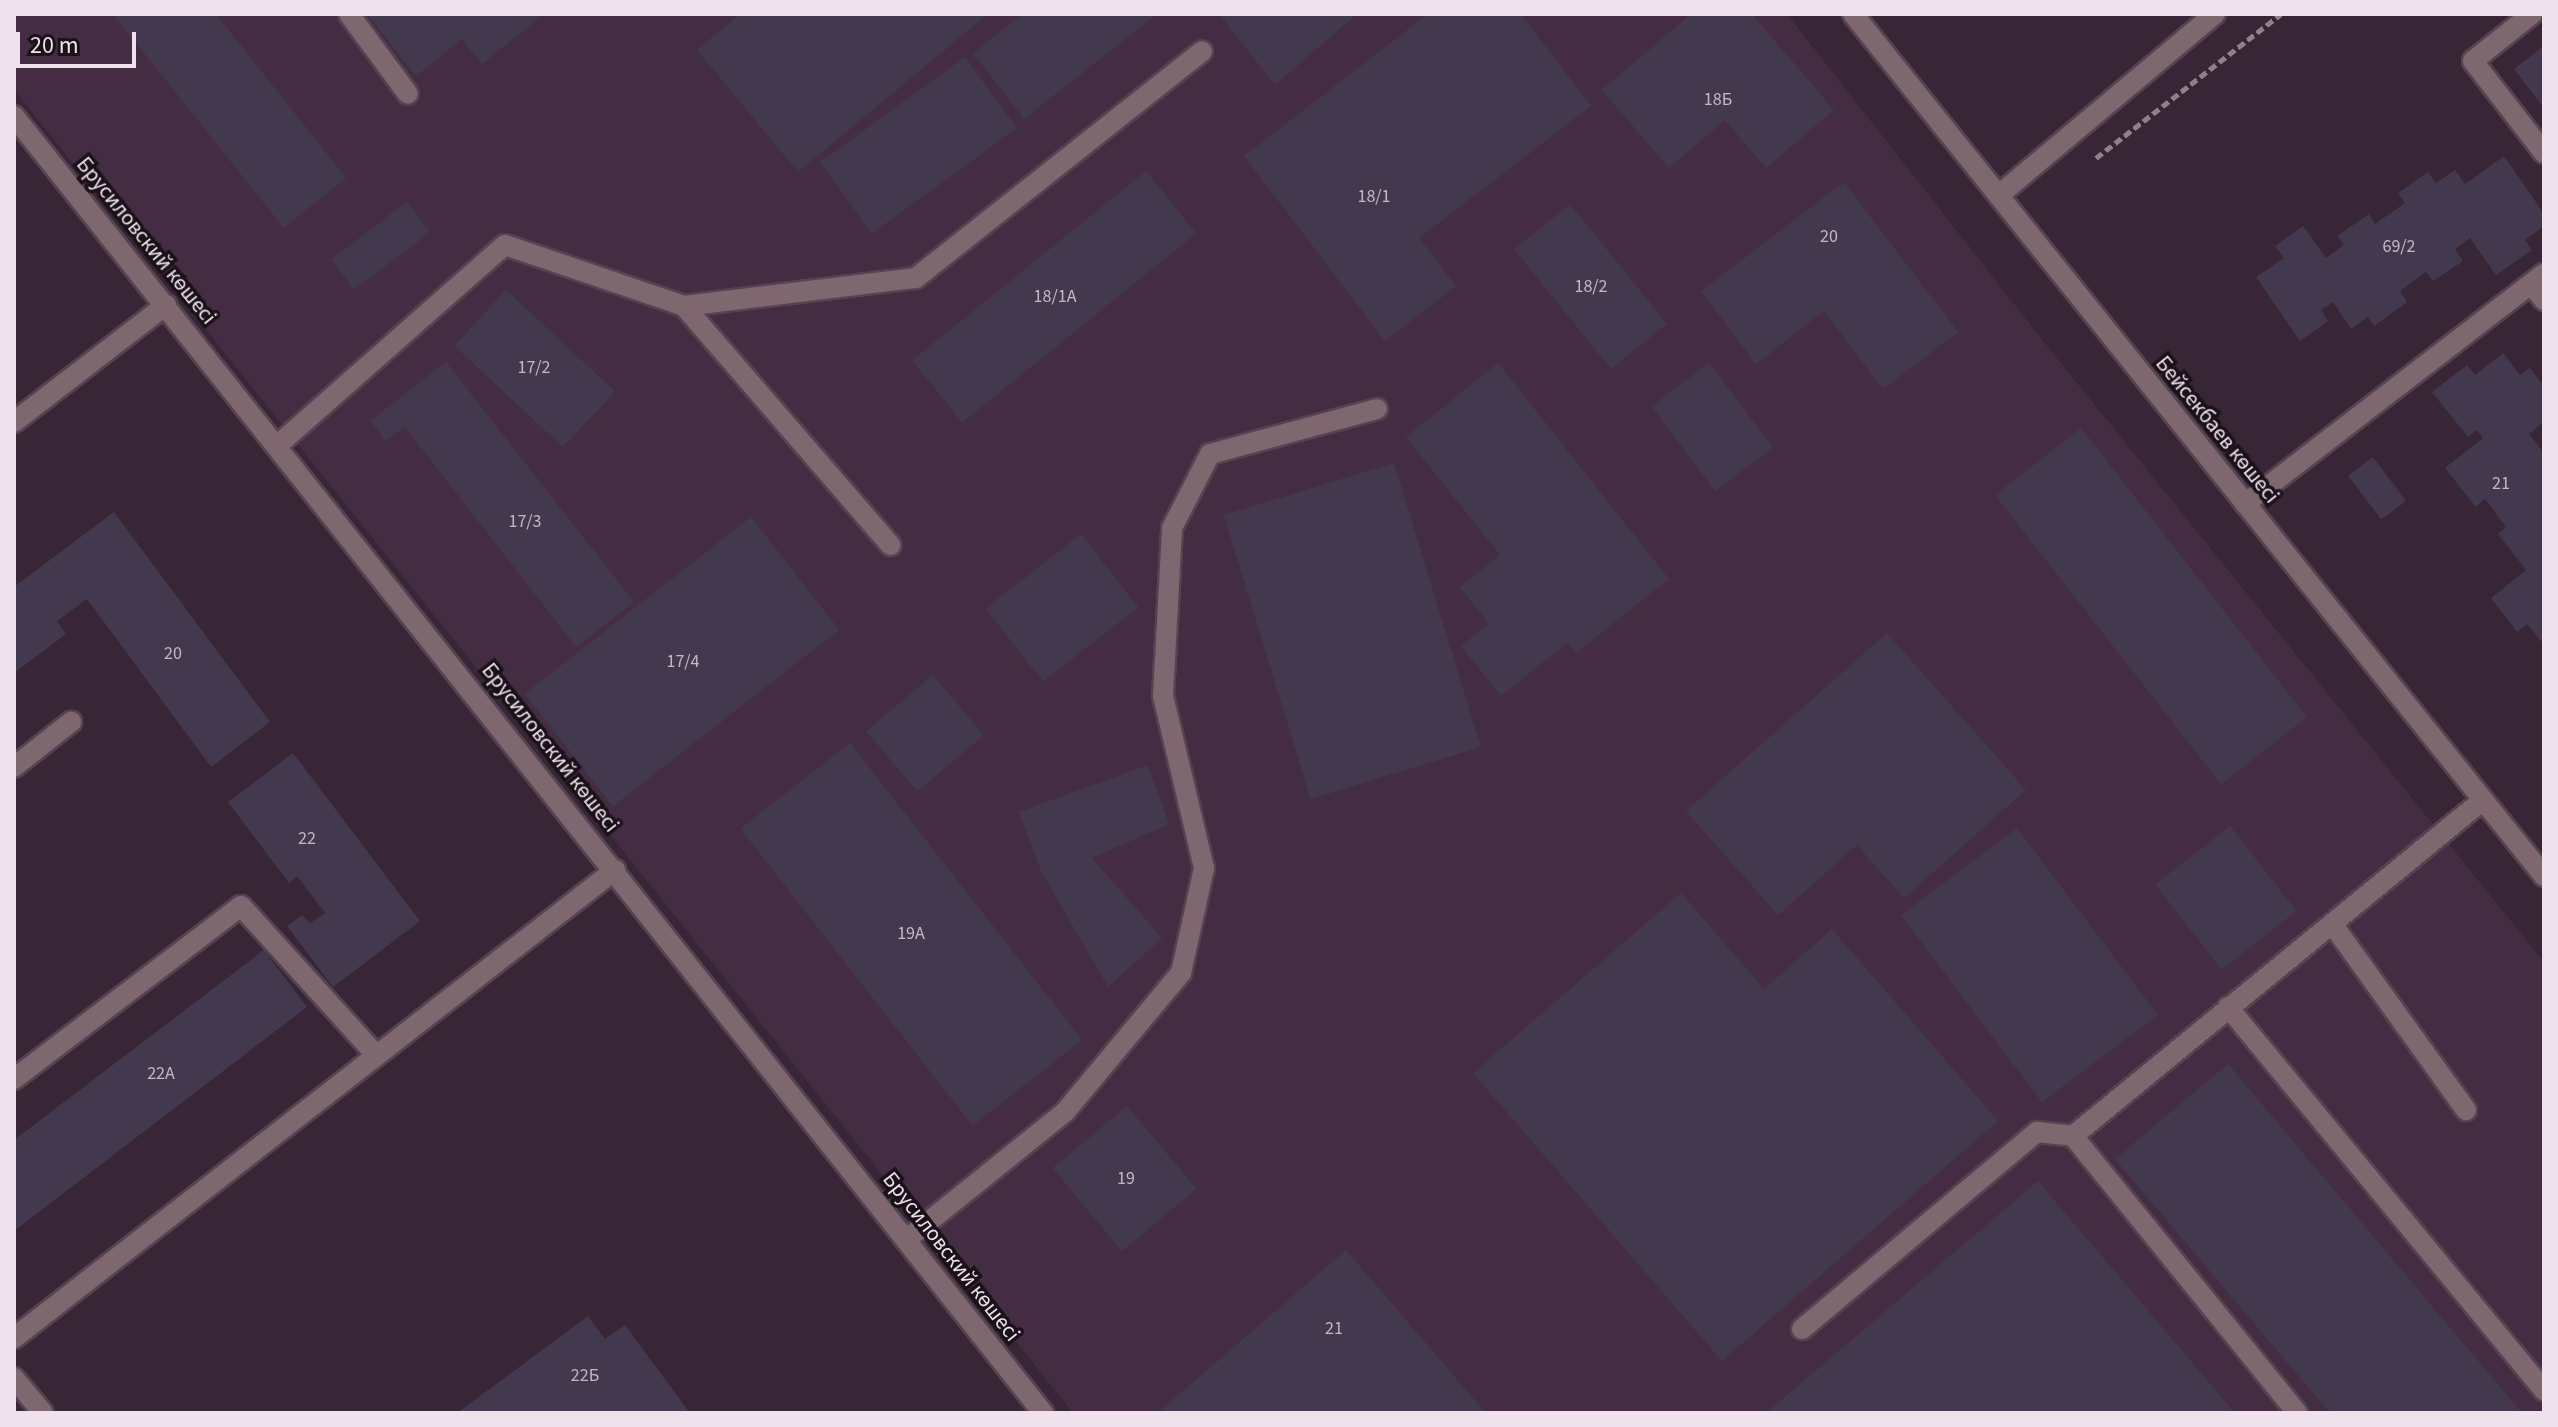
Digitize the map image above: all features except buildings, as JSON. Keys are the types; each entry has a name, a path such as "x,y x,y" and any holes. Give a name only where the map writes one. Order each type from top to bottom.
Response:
{"street":[{"path":"349,14 408,94"},
{"name":"Бейсекбаев көшесі","path":"1853,14 2544,876"},
{"path":"1999,195 2215,14"},
{"path":"2532,14 2473,61 2544,153"},
{"path":"279,444 505,245 684,306 916,278 1202,51"},
{"name":"Брусиловский көшесі","path":"14,116 279,444 1043,1413"},
{"path":"2245,504 2540,286"},
{"path":"14,422 166,305"},
{"path":"684,306 890,545"},
{"path":"907,1239 1065,1112 1181,973 1204,868 1163,696 1172,528 1210,454 1377,409"},
{"path":"14,767 71,722"},
{"path":"2073,1136 2483,800"},
{"path":"14,1338 615,870"},
{"path":"14,1079 241,906 377,1056"},
{"path":"2333,925 2466,1110"},
{"path":"2228,1007 2544,1391"},
{"path":"1802,1329 2037,1132 2073,1136 2297,1413"},
{"path":"14,1378 43,1413"}],"path":[{"path":"2052,150 2072,176 2281,14"}],"shaded area":[{"path":"14,14 1787,14 2036,332 2544,962 2544,1413 1073,1413 14,90"}]}
